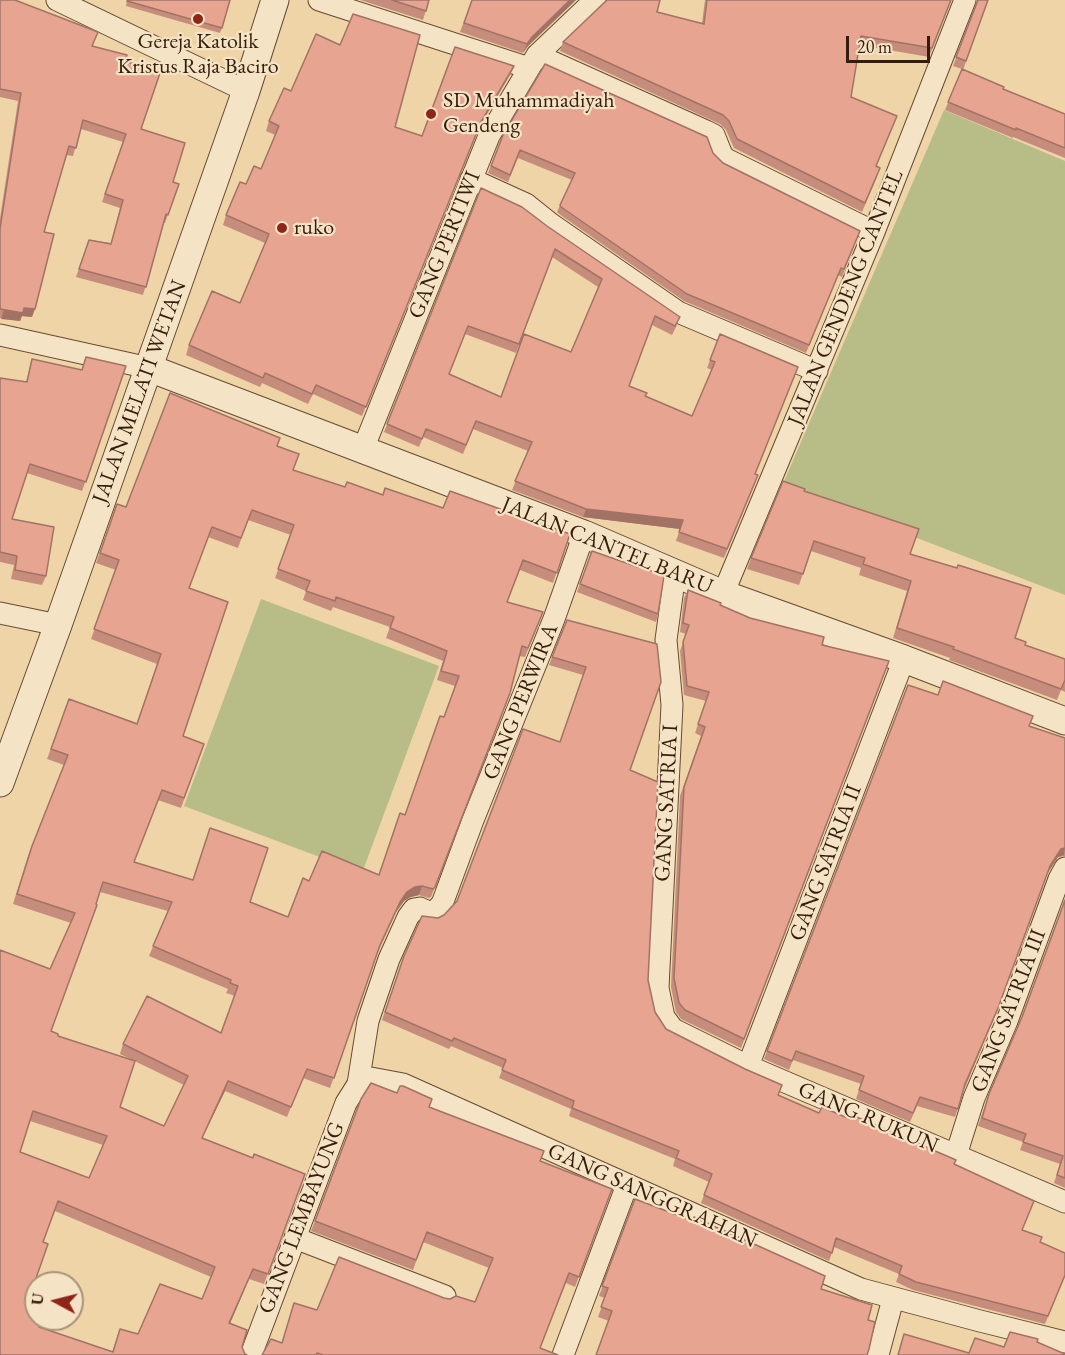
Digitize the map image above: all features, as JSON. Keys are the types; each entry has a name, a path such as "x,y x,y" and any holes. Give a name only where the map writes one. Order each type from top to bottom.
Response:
{"street":[{"path":"57,0 246,92"},
{"name":"JALAN MELATI WETAN","path":"0,783 246,92 275,0"},
{"path":"319,0 533,61 706,131 714,135 726,159 874,232"},
{"name":"GANG PERTIWI","path":"363,449 489,136 533,61 595,0"},
{"name":"JALAN GENDENG CANTEL","path":"723,594 874,232 965,0"},
{"path":"471,179 526,204 551,224 678,312 817,371"},
{"path":"0,335 149,368"},
{"name":"JALAN CANTEL BARU","path":"149,368 584,534 723,594 904,659 1065,721"},
{"name":"GANG PERWIRA","path":"358,1084 368,1021 389,959 414,909 420,908 431,914 439,909 554,619 584,534"},
{"name":"GANG SATRIA I","path":"673,1029 664,1017 658,988 672,705 666,640 675,573"},
{"path":"0,613 58,625"},
{"name":"GANG SATRIA II","path":"748,1066 904,659"},
{"name":"GANG SATRIA III","path":"956,1155 974,1098 1007,1021 1065,868"},
{"name":"GANG RUKUN","path":"673,1029 748,1066 1065,1202"},
{"name":"GANG SANGGRAHAN","path":"358,1084 364,1079 371,1078 403,1084 861,1289 1065,1342"},
{"name":"GANG LEMBAYUNG","path":"251,1355 346,1103 358,1084"},
{"path":"563,1355 627,1185"},
{"path":"295,1238 446,1296"},
{"path":"878,1355 893,1299"}],"green space":[{"path":"944,110 1065,161 1065,595 782,486"},
{"path":"261,599 439,666 362,873 184,806"}],"building":[{"path":"0,0 15,0 98,32 92,46 127,55 125,61 160,73 141,129 185,143 173,182 179,184 168,215 166,214 146,287 79,269 89,240 111,244 123,200 105,194 126,134 83,120 76,148 69,146 44,232 54,234 35,309 24,308 23,313 0,309 0,229 21,93 0,89"},
{"name":"Gereja Katolik Kristus Raja Baciro","path":"128,0 230,0 222,28"},
{"path":"392,0 429,0 426,11"},
{"path":"472,0 570,0 527,44 464,23"},
{"path":"607,0 660,0 657,12 704,24 707,0 951,0 932,48 861,36 851,97 897,116 876,166 880,168 865,203 737,139 729,121 723,115 563,42"},
{"path":"978,0 988,0 966,61 956,57"},
{"path":"353,14 420,35 395,127 422,136 455,47 514,66 481,122 366,407 316,385 312,394 265,373 263,378 189,345 212,291 240,303 269,234 226,215 240,182 246,184 254,166 261,169 279,126 269,121 284,88 291,91 316,34 340,45"},
{"path":"545,64 707,137 713,153 723,163 860,231 844,269 841,268 809,345 687,294 561,207 575,173 520,150 510,175 491,166 503,135"},
{"path":"962,69 1004,87 1003,89 1065,114 1065,148 948,102"},
{"path":"481,188 522,207 680,317 675,326 655,316 629,386 647,393 645,396 692,416 715,362 710,360 720,334 798,367 755,474 758,475 727,549 679,532 683,520 586,509 515,481 532,442 476,421 466,445 426,429 422,439 387,424","holes":["555,249 602,279 571,352 524,334 501,397 449,374 468,326 519,344"]},
{"path":"86,357 126,366 86,482 30,464 12,519 54,527 46,576 15,570 17,556 0,552 0,378 27,382 32,359 82,370"},
{"path":"170,393 280,438 277,446 299,454 293,470 345,487 347,482 383,495 385,488 443,508 450,491 570,534 557,573 523,560 507,602 543,612 528,648 522,646 510,693 435,887 433,889 415,887 407,892 400,902 380,945 334,1078 307,1069 291,1107 228,1081 202,1138 253,1158 254,1154 305,1174 268,1274 253,1269 229,1323 247,1330 242,1347 247,1355 0,1355 0,950 50,969 75,913 17,894 32,846 68,755 51,749 69,699 137,724 161,654 94,629 119,560 100,553 117,504 126,507","holes":["252,510 294,525 278,569 310,581 306,591 335,601 336,597 394,617 390,628 447,651 441,671 459,676 444,717 440,716 405,815 400,813 379,875 322,851 309,881 303,878 288,917 250,902 268,848 210,828 193,880 134,862 162,790 184,798 204,744 183,736 228,602 189,588 212,527 241,538","103,882 172,902 153,946 231,980 230,983 238,986 221,1033 147,996 123,1044 188,1076 164,1126 120,1107 135,1061 58,1036 51,1031 97,905","33,1111 107,1136 89,1178 20,1152","58,1201 215,1267 202,1299 160,1284 138,1334 120,1329 113,1352 51,1331 24,1331 24,1271 39,1271 48,1244 43,1242"]},
{"path":"783,481 805,489 804,491 919,529 910,554 957,568 958,565 1031,588 1015,638 1026,642 1025,645 1065,659 1065,680 1061,689 953,649 954,647 897,628 911,581 863,564 865,558 814,541 803,574 751,558"},
{"path":"592,551 664,576 658,614 580,584"},
{"path":"688,590 750,618 824,637 822,645 889,661 744,1039 685,1010 679,1003 674,978 684,787 705,727 698,724 709,692 687,686 683,642 689,625 683,623"},
{"path":"567,620 657,644 661,682 630,770 658,782 648,980 655,1012 666,1029 782,1085 778,1095 819,1113 822,1107 850,1119 852,1115 956,1160 954,1164 1034,1201 1022,1230 1042,1237 1040,1242 1065,1253 1065,1275 1048,1316 916,1282 899,1274 902,1266 836,1238 832,1253 704,1195 712,1174 676,1158 679,1151 572,1108 574,1101 502,1070 506,1060 454,1038 452,1041 385,1012 404,956 422,916 438,918 457,901 523,729 560,742 586,667 552,657"},
{"path":"943,681 1033,716 1029,726 1065,738 1065,848 1061,849 1050,866 998,1008 965,1084 958,1109 920,1097 913,1113 859,1090 864,1076 796,1051 792,1061 767,1051 908,685 938,695"},
{"path":"1065,900 1065,1178 1057,1175 1063,1156 1023,1142 1026,1134 982,1118 989,1094 1022,1017"},
{"path":"371,1083 397,1093 400,1086 403,1086 432,1099 429,1107 544,1151 540,1161 612,1189 579,1277 569,1273 540,1348 558,1355 323,1355 317,1353 316,1355 262,1355 271,1339 282,1343 294,1303 317,1310 339,1257 444,1298 450,1299 456,1296 475,1302 493,1258 427,1232 416,1260 315,1221 361,1099"},
{"path":"635,1199 693,1221 694,1217 825,1276 821,1289 872,1305 868,1320 875,1322 867,1355 596,1355 612,1311 601,1307 608,1288 602,1286"},
{"path":"1010,1332 1038,1339 1037,1342 1065,1355 898,1355 904,1334 969,1353 975,1338 1004,1347"}],"place":[{"name":"Gereja Katolik Kristus Raja Baciro","path":"198,19"},
{"name":"SD Muhammadiyah Gendeng","path":"431,114"},
{"name":"ruko","path":"282,228"}]}
